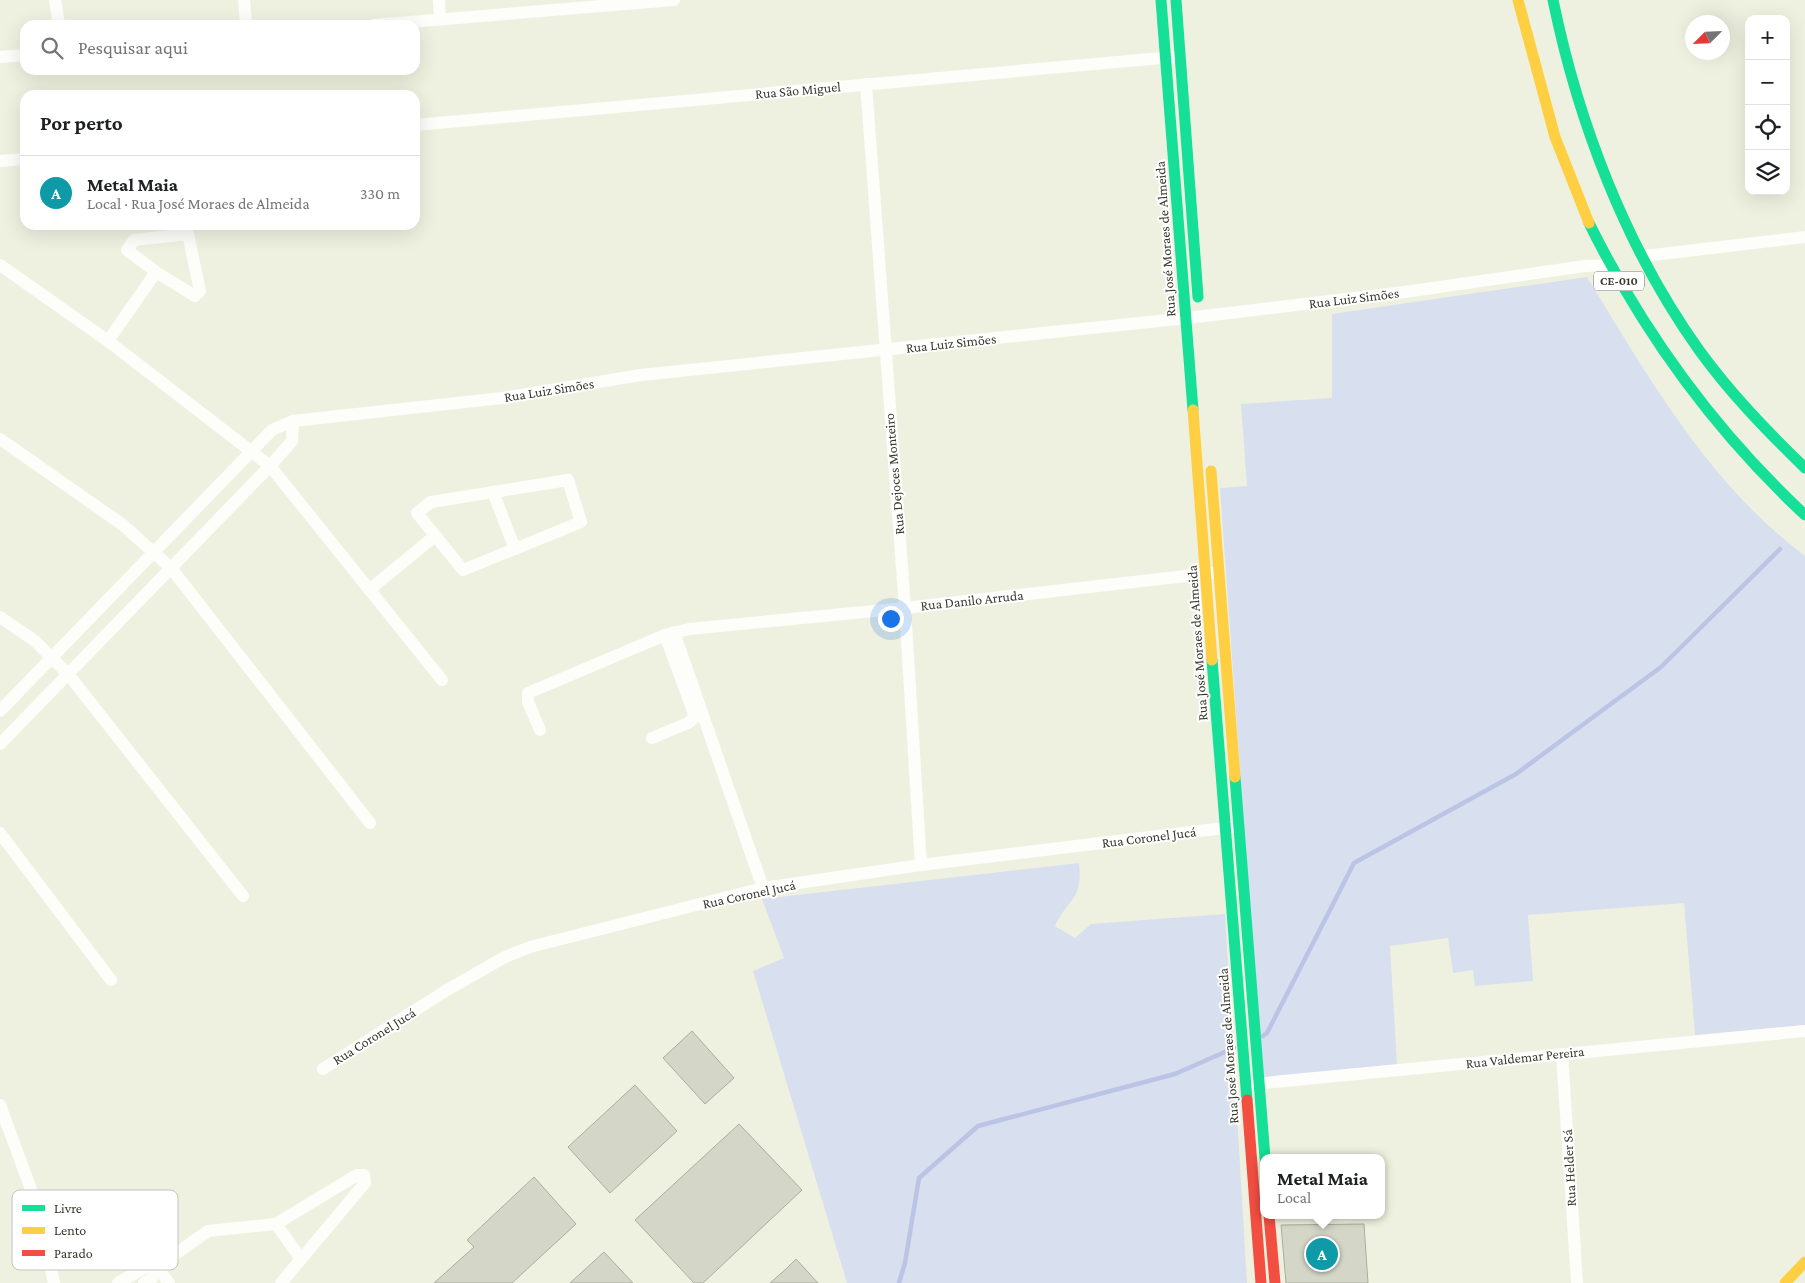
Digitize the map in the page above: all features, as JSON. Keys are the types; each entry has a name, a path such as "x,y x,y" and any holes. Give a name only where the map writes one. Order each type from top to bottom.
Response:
{"main road":[{"name":"Rua José Moraes de Almeida","path":"1161,0 1195,320"},
{"name":"Rua José Moraes de Almeida","path":"1176,0 1195,320 1206,573 1246,1084 1259,1214 1261,1283"},
{"name":"CE-010","path":"1518,0 1539,89 1551,126 1571,183 1610,265 1663,350 1701,405 1771,484 1805,514"},
{"name":"CE-010","path":"1553,0 1563,53 1583,121 1610,190 1644,256 1685,331 1722,380 1772,436 1805,468"},
{"name":"Rua José Moraes de Almeida","path":"1210,454 1265,1154"},
{"path":"1270,1219 1275,1283"},
{"path":"1785,1283 1805,1262"}],"street":[{"path":"55,0 58,20"},
{"path":"244,0 246,20"},
{"path":"439,0 440,18"},
{"path":"420,20 674,0"},
{"path":"0,57 20,55"},
{"name":"Rua São Miguel","path":"420,125 1180,56"},
{"name":"Rua Dejoces Monteiro","path":"866,84 884,350 905,608 921,865"},
{"path":"0,161 20,159"},
{"path":"188,234 200,291 195,296 156,272 127,250 134,240 188,234"},
{"path":"1644,256 1805,237"},
{"path":"0,264 108,341 270,466 442,680"},
{"name":"Rua Luiz Simões","path":"0,711 272,430 293,421 502,398 641,375 1195,320 1585,266 1610,265"},
{"path":"108,341 156,272"},
{"path":"0,744 270,466 292,441 293,421"},
{"path":"0,439 123,525 170,568 370,823"},
{"path":"568,480 581,522 463,570 417,513 431,502 493,492 568,480"},
{"path":"493,492 516,549"},
{"path":"369,590 435,536"},
{"name":"Rua Danilo Arruda","path":"540,730 528,702 528,693 669,634 689,629 905,608 1220,572"},
{"path":"0,617 35,641 68,674 243,896"},
{"path":"652,738 688,723 693,719 694,714 669,634"},
{"path":"669,634 763,888"},
{"name":"Rua Coronel Jucá","path":"323,1069 447,990 519,950 763,888 921,865 1240,827"},
{"path":"0,833 111,980"},
{"name":"Rua Valdemar Pereira","path":"1246,1084 1805,1031"},
{"name":"Rua Helder Sá","path":"1562,1054 1576,1283"},
{"path":"0,1105 31,1190"},
{"path":"178,1251 208,1231 276,1224 357,1175 364,1175 365,1183 281,1283"},
{"path":"276,1224 301,1260"},
{"path":"51,1270 54,1283"},
{"path":"118,1283 141,1270"},
{"path":"144,1283 152,1278 155,1270"},
{"path":"159,1270 169,1283"}],"shaded area":[{"path":"1587,277 1658,391 1710,463 1739,497 1771,528 1805,556 1805,1025 1695,1035 1684,903 1528,915 1533,981 1475,986 1473,970 1453,973 1448,938 1390,946 1397,1066 1262,1081 1220,488 1247,486 1241,404 1332,398 1332,314"},
{"path":"1079,863 1080,875 1077,892 1055,926 1075,938 1091,924 1225,914 1247,1283 847,1283 753,971 784,958 762,899"}],"building":[{"path":"692,1031 734,1078 705,1104 663,1058"},
{"path":"635,1085 677,1131 610,1193 568,1147"},
{"path":"739,1124 802,1190 703,1283 694,1283 635,1220"},
{"path":"534,1177 576,1224 512,1283 434,1283 474,1247 467,1240"},
{"path":"1364,1224 1368,1283 1286,1283 1281,1225"},
{"path":"604,1252 633,1283 570,1283 581,1273"},
{"path":"796,1259 818,1283 770,1283 786,1269"}],"waterway":[{"path":"1263,1036 1267,1033 1354,863 1516,774 1661,667 1780,549"},
{"path":"899,1283 905,1263 919,1178 978,1126 1175,1074 1234,1048"}],"traffic: fast":[{"path":"1161,0 1193,410"},
{"path":"1176,0 1198,297"},
{"path":"1553,0 1563,46 1591,137 1627,227 1649,269 1673,311 1711,366 1749,411 1805,468"},
{"path":"1589,223 1633,303 1684,379 1741,450 1805,515"},
{"path":"1212,660 1247,1100"},
{"path":"1235,777 1265,1154"}],"traffic: slow":[{"path":"1518,0 1555,137 1589,223"},
{"path":"1193,410 1212,660"},
{"path":"1211,471 1235,777"},
{"path":"1785,1283 1805,1262"}],"traffic: jam":[{"path":"1247,1100 1261,1283"},
{"path":"1269,1219 1275,1283"}],"place":[{"name":"Metal Maia","path":"1322,1254"}]}
